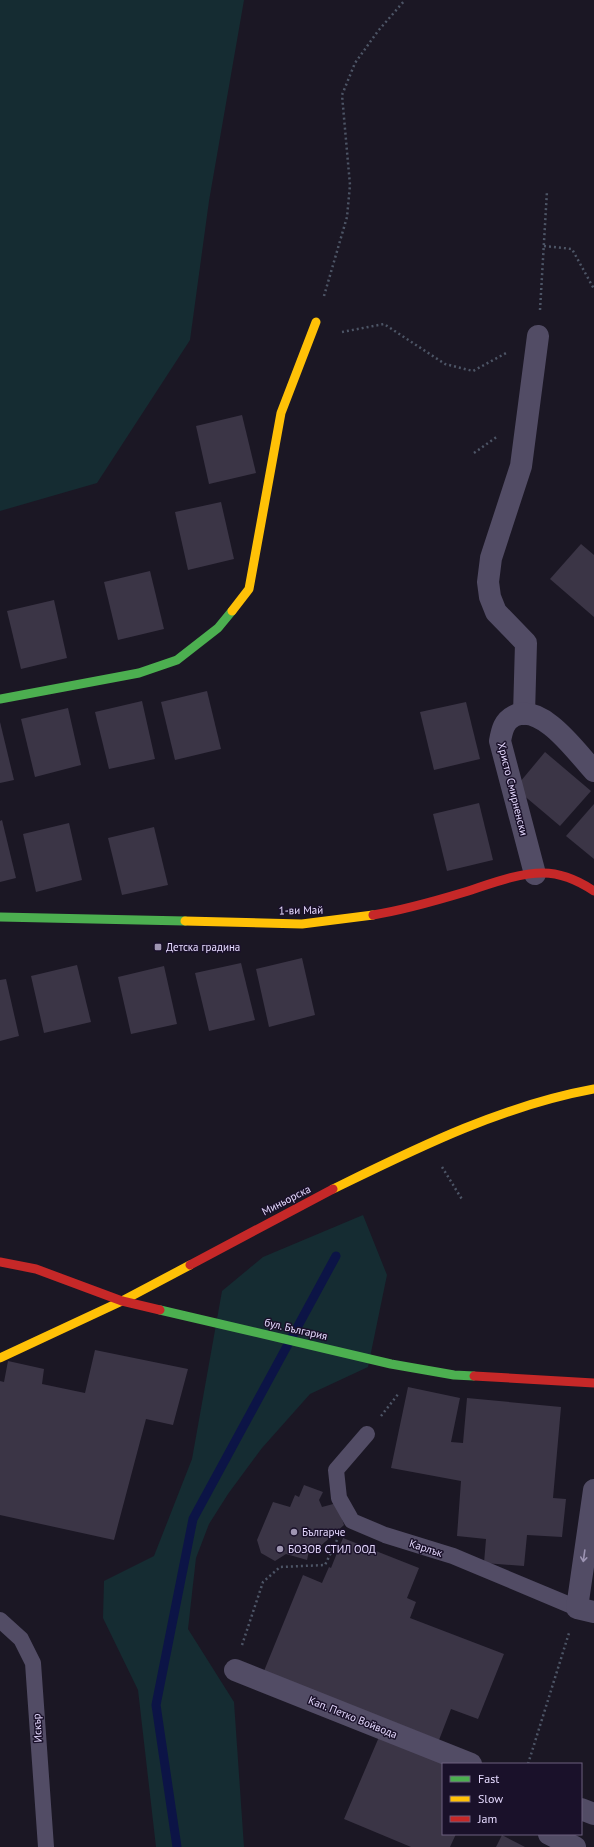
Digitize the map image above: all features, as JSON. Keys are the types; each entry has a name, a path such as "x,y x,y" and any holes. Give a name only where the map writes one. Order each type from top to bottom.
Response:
{"street":[{"path":"0,699 139,673 177,660 218,628 249,589 281,413 316,322"},
{"path":"538,336 521,466 491,558 488,582 490,597 496,612 526,642 524,714 536,715 550,723 594,771"},
{"name":"Христо Смирненски","path":"524,714 516,715 508,720 502,729 500,741 535,874"},
{"name":"1-ви Май","path":"0,917 302,924 404,910 535,874 558,875 579,881 594,890"},
{"name":"Миньорска","path":"0,1358 122,1301 303,1204 428,1143 515,1109 562,1094 594,1089"},
{"name":"бул. България","path":"0,1262 36,1269 122,1301 391,1364 454,1375 594,1383"},
{"path":"586,1610 594,1490"},
{"name":"Кап. Петко Войвода","path":"235,1670 468,1763"},
{"path":"582,1809 594,1814"},
{"path":"551,1835 576,1847"}],"lane":[{"path":"352,1521 339,1498 336,1470 367,1434"},
{"name":"Карлък","path":"352,1521 385,1535 453,1556 586,1610"},
{"name":"Искър","path":"0,1620 21,1639 33,1663 46,1847"}],"path":[{"path":"316,322 348,217 350,185 342,95 355,63 378,31 405,0"},
{"path":"307,346 348,329 384,324 445,364 473,370 538,336 547,191"},
{"path":"544,246 572,249 594,289"},
{"path":"428,1143 463,1201"},
{"path":"247,1629 263,1582 280,1567 325,1565 340,1535 352,1521"},
{"path":"528,1763 586,1610"}],"green space":[{"path":"0,0 244,0 209,201 190,340 97,483 0,511"},
{"path":"363,1215 387,1275 368,1367 310,1394 262,1448 228,1494 209,1524 196,1558 188,1629 234,1702 244,1847 156,1847 138,1690 103,1618 104,1581 154,1556 192,1459 222,1291 263,1257"}],"building":[{"path":"242,415 256,473 209,484 196,426"},
{"path":"221,502 234,559 188,570 175,512"},
{"path":"581,544 594,555 594,617 550,579"},
{"path":"150,571 164,629 118,640 104,582"},
{"path":"54,600 67,658 21,669 7,611"},
{"path":"207,691 221,749 175,760 161,702"},
{"path":"142,701 155,759 109,769 95,712"},
{"path":"466,702 480,759 434,770 420,712"},
{"path":"68,708 81,765 35,777 21,719"},
{"path":"0,722 14,780 0,783"},
{"path":"545,752 591,791 560,826 515,788"},
{"path":"479,803 493,860 447,871 433,814"},
{"path":"594,804 594,859 566,836"},
{"path":"2,820 16,878 0,882 0,821"},
{"path":"69,823 82,880 36,892 23,834"},
{"path":"154,827 168,885 122,895 108,838"},
{"path":"302,958 315,1015 269,1027 256,969"},
{"path":"241,963 255,1020 209,1031 195,973"},
{"path":"77,965 91,1022 44,1033 31,976"},
{"path":"164,966 177,1024 131,1034 118,977"},
{"path":"6,979 19,1036 0,1041 0,980"},
{"path":"95,1350 188,1369 173,1425 146,1419 114,1540 0,1515 0,1381 4,1382 8,1361 44,1369 42,1384 85,1393"},
{"path":"408,1387 460,1398 451,1442 463,1443 467,1398 561,1407 553,1498 566,1499 562,1537 527,1535 524,1566 484,1563 486,1539 457,1536 461,1481 391,1468"},
{"path":"304,1485 323,1492 319,1500 322,1507 337,1503 344,1525 316,1550 309,1551 307,1560 286,1554 275,1561 261,1553 257,1540 273,1502 290,1507 295,1495 299,1497"},
{"path":"343,1538 419,1568 407,1598 416,1602 410,1618 504,1654 478,1719 451,1709 439,1740 264,1671 303,1575 322,1583 329,1567 331,1568"},
{"path":"379,1737 442,1764 442,1835 456,1835 450,1847 411,1847 344,1819"},
{"path":"502,1835 525,1847 496,1847"}],"waterway":[{"path":"177,1847 156,1705 193,1519 336,1256"}],"traffic: fast":[{"path":"0,699 139,673 177,660 218,628 232,611"},
{"path":"0,917 185,921"},
{"path":"160,1310 391,1364 454,1375 474,1376"}],"traffic: slow":[{"path":"232,611 249,589 281,413 316,322"},
{"path":"185,921 302,924 373,915"},
{"path":"333,1189 396,1158 493,1117 560,1096 594,1089"},
{"path":"0,1358 122,1301 190,1265"}],"traffic: jam":[{"path":"373,915 419,905 533,873 550,873 563,876 594,891"},
{"path":"190,1265 333,1189"},
{"path":"0,1262 36,1269 122,1301 160,1310"},
{"path":"474,1376 594,1383"}],"place":[{"name":"Детска градина","path":"158,947"},
{"name":"Българче","path":"294,1532"},
{"name":"БОЗОВ СТИЛ ООД","path":"280,1549"}]}
